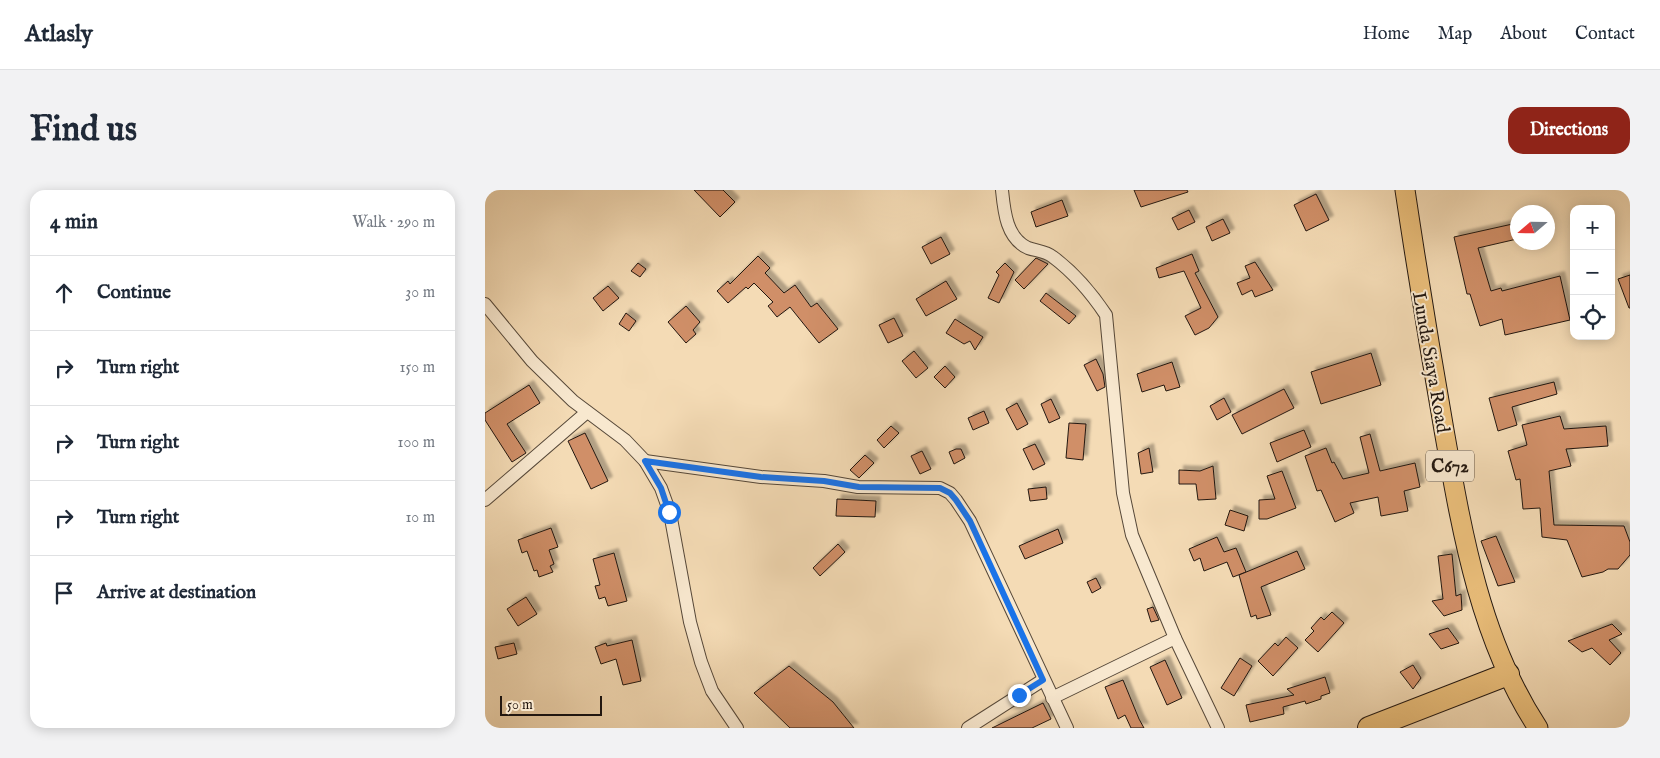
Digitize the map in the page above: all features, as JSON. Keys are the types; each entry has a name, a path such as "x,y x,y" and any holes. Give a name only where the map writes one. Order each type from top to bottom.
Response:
{"highway":[{"path":"1369,728 1508,674"}],"main road":[{"name":"Lunda Siaya Road","path":"1405,190 1457,507 1482,606 1508,674 1521,702 1538,728"}],"street":[{"path":"1002,190 1005,218 1020,242 1028,248 1053,256 1091,295 1106,315 1123,493 1128,518 1138,551 1175,638 1218,728"},
{"path":"485,304 532,361 587,412 625,440 645,461 661,488 669,512 690,622 701,662 712,690 737,728"},
{"path":"485,500 587,412"},
{"path":"645,461 761,477 824,481 859,487 940,488 950,493 970,521 982,545 1043,680 1067,728"},
{"path":"1052,698 1175,638"},
{"path":"968,728 1043,680"}],"building":[{"path":"694,190 723,190 735,202 720,217"},
{"path":"1134,190 1187,190 1188,192 1141,207"},
{"path":"1316,194 1329,220 1306,231 1294,205"},
{"path":"1062,200 1068,216 1036,227 1031,212"},
{"path":"1189,210 1195,222 1178,230 1172,218"},
{"path":"1223,219 1230,233 1212,241 1206,227"},
{"path":"1510,225 1510,241 1478,248 1491,291 1501,288 1502,291 1560,276 1570,320 1505,335 1502,319 1480,326 1470,294 1467,294 1454,237"},
{"path":"941,237 950,254 931,264 922,247"},
{"path":"1192,254 1199,271 1195,273 1218,317 1209,328 1195,335 1185,316 1201,308 1184,271 1159,278 1156,268"},
{"path":"758,256 770,268 765,273 784,293 795,285 811,307 817,303 838,329 819,343 790,307 777,317 768,306 773,302 754,283 748,289 746,287 728,303 717,291 728,281 730,284"},
{"path":"1036,258 1048,264 1024,289 1015,280"},
{"path":"1255,262 1273,290 1255,297 1252,290 1242,295 1237,283 1250,278 1245,266"},
{"path":"638,263 646,269 640,277 631,271"},
{"path":"1005,263 1014,272 999,303 988,298 999,275 996,272"},
{"path":"1630,275 1630,308 1629,308 1618,279"},
{"path":"946,281 957,299 926,316 916,299"},
{"path":"608,286 619,298 603,311 593,298"},
{"path":"1046,293 1076,316 1069,324 1040,301"},
{"path":"686,306 700,322 693,330 696,334 686,343 668,322"},
{"path":"626,313 636,321 629,331 619,324"},
{"path":"894,318 903,336 888,343 879,325"},
{"path":"955,319 983,337 975,350 970,341 964,344 946,333"},
{"path":"914,351 928,368 916,378 902,361"},
{"path":"1371,353 1381,385 1321,404 1311,372"},
{"path":"1096,359 1103,374 1105,387 1097,391 1084,365"},
{"path":"1172,362 1180,387 1166,391 1164,385 1142,392 1137,374"},
{"path":"945,366 955,377 945,388 934,377"},
{"path":"1554,382 1557,394 1512,407 1517,425 1498,431 1489,398"},
{"path":"529,385 540,403 507,424 526,453 512,462 485,420 485,413"},
{"path":"1284,389 1294,408 1242,434 1232,415"},
{"path":"1224,398 1231,412 1217,420 1210,406"},
{"path":"1051,399 1060,418 1049,423 1041,404"},
{"path":"1017,403 1028,424 1017,430 1006,409"},
{"path":"984,411 989,423 973,430 968,418"},
{"path":"1560,416 1564,429 1606,426 1608,446 1566,449 1571,466 1549,471 1554,525 1624,526 1630,542 1630,555 1618,569 1608,569 1582,577 1567,540 1542,537 1540,508 1523,509 1520,479 1516,480 1508,451 1527,445 1522,425"},
{"path":"1069,423 1086,424 1083,460 1066,458"},
{"path":"891,426 899,433 884,448 877,440"},
{"path":"1304,430 1311,447 1277,462 1270,443"},
{"path":"585,433 608,481 591,489 568,441"},
{"path":"1370,434 1380,471 1415,463 1420,487 1404,491 1408,511 1381,516 1378,497 1350,503 1354,513 1335,522 1321,490 1317,491 1305,456 1326,448 1332,463 1334,462 1343,479 1369,473 1360,437"},
{"path":"1035,444 1045,464 1033,470 1023,449"},
{"path":"1149,448 1153,472 1141,474 1138,453"},
{"path":"961,449 965,458 954,464 949,452"},
{"path":"922,451 931,469 920,474 911,456"},
{"path":"865,455 874,463 859,478 850,470"},
{"path":"1213,466 1216,499 1198,500 1196,484 1179,484 1179,470 1200,471"},
{"path":"1282,471 1296,508 1267,519 1259,519 1259,500 1275,499 1267,476"},
{"path":"1046,487 1047,499 1030,501 1028,489"},
{"path":"837,499 876,501 875,517 836,516"},
{"path":"1230,510 1248,516 1244,531 1225,525"},
{"path":"551,528 558,547 549,550 554,564 550,566 553,572 539,577 537,570 534,571 527,551 522,553 518,540"},
{"path":"1058,529 1063,543 1025,559 1019,546"},
{"path":"1496,536 1515,582 1498,586 1481,541"},
{"path":"1217,537 1224,552 1236,548 1246,572 1233,577 1227,562 1204,571 1200,558 1194,561 1189,549"},
{"path":"838,544 845,552 820,576 813,568"},
{"path":"1297,551 1305,569 1261,587 1271,615 1257,619 1256,615 1251,617 1239,575"},
{"path":"614,553 627,601 608,606 605,597 599,599 595,586 600,585 593,559"},
{"path":"1452,554 1456,596 1461,594 1462,610 1444,616 1432,601 1443,599 1438,556"},
{"path":"1096,578 1101,588 1092,593 1087,582"},
{"path":"526,597 537,614 518,626 507,609"},
{"path":"1153,607 1159,620 1151,622 1147,609"},
{"path":"1332,612 1344,623 1318,652 1305,640 1314,631 1311,628 1321,617 1324,620"},
{"path":"1612,624 1622,634 1609,640 1621,653 1610,665 1592,648 1582,652 1568,641"},
{"path":"1448,628 1459,643 1441,649 1429,634"},
{"path":"1286,637 1298,648 1273,676 1258,661 1275,643 1278,646"},
{"path":"632,640 641,681 623,685 616,659 601,664 595,647 606,643 607,646"},
{"path":"514,643 517,654 498,659 495,647"},
{"path":"1240,658 1252,666 1234,696 1221,688"},
{"path":"1165,660 1182,698 1167,705 1150,667"},
{"path":"1413,665 1421,678 1413,689 1400,672"},
{"path":"789,666 833,702 854,728 790,728 754,693"},
{"path":"1325,677 1330,693 1321,696 1321,699 1306,704 1305,701 1283,707 1284,714 1250,722 1246,705 1294,695 1287,689"},
{"path":"1123,680 1144,728 1131,728 1125,715 1118,719 1105,687"},
{"path":"1043,703 1051,719 1032,728 992,728"}],"route":[{"path":"669,512 661,488 645,461 761,477 795,478 859,487 940,488 950,493 970,521 982,545 1043,680 1019,695"}]}
